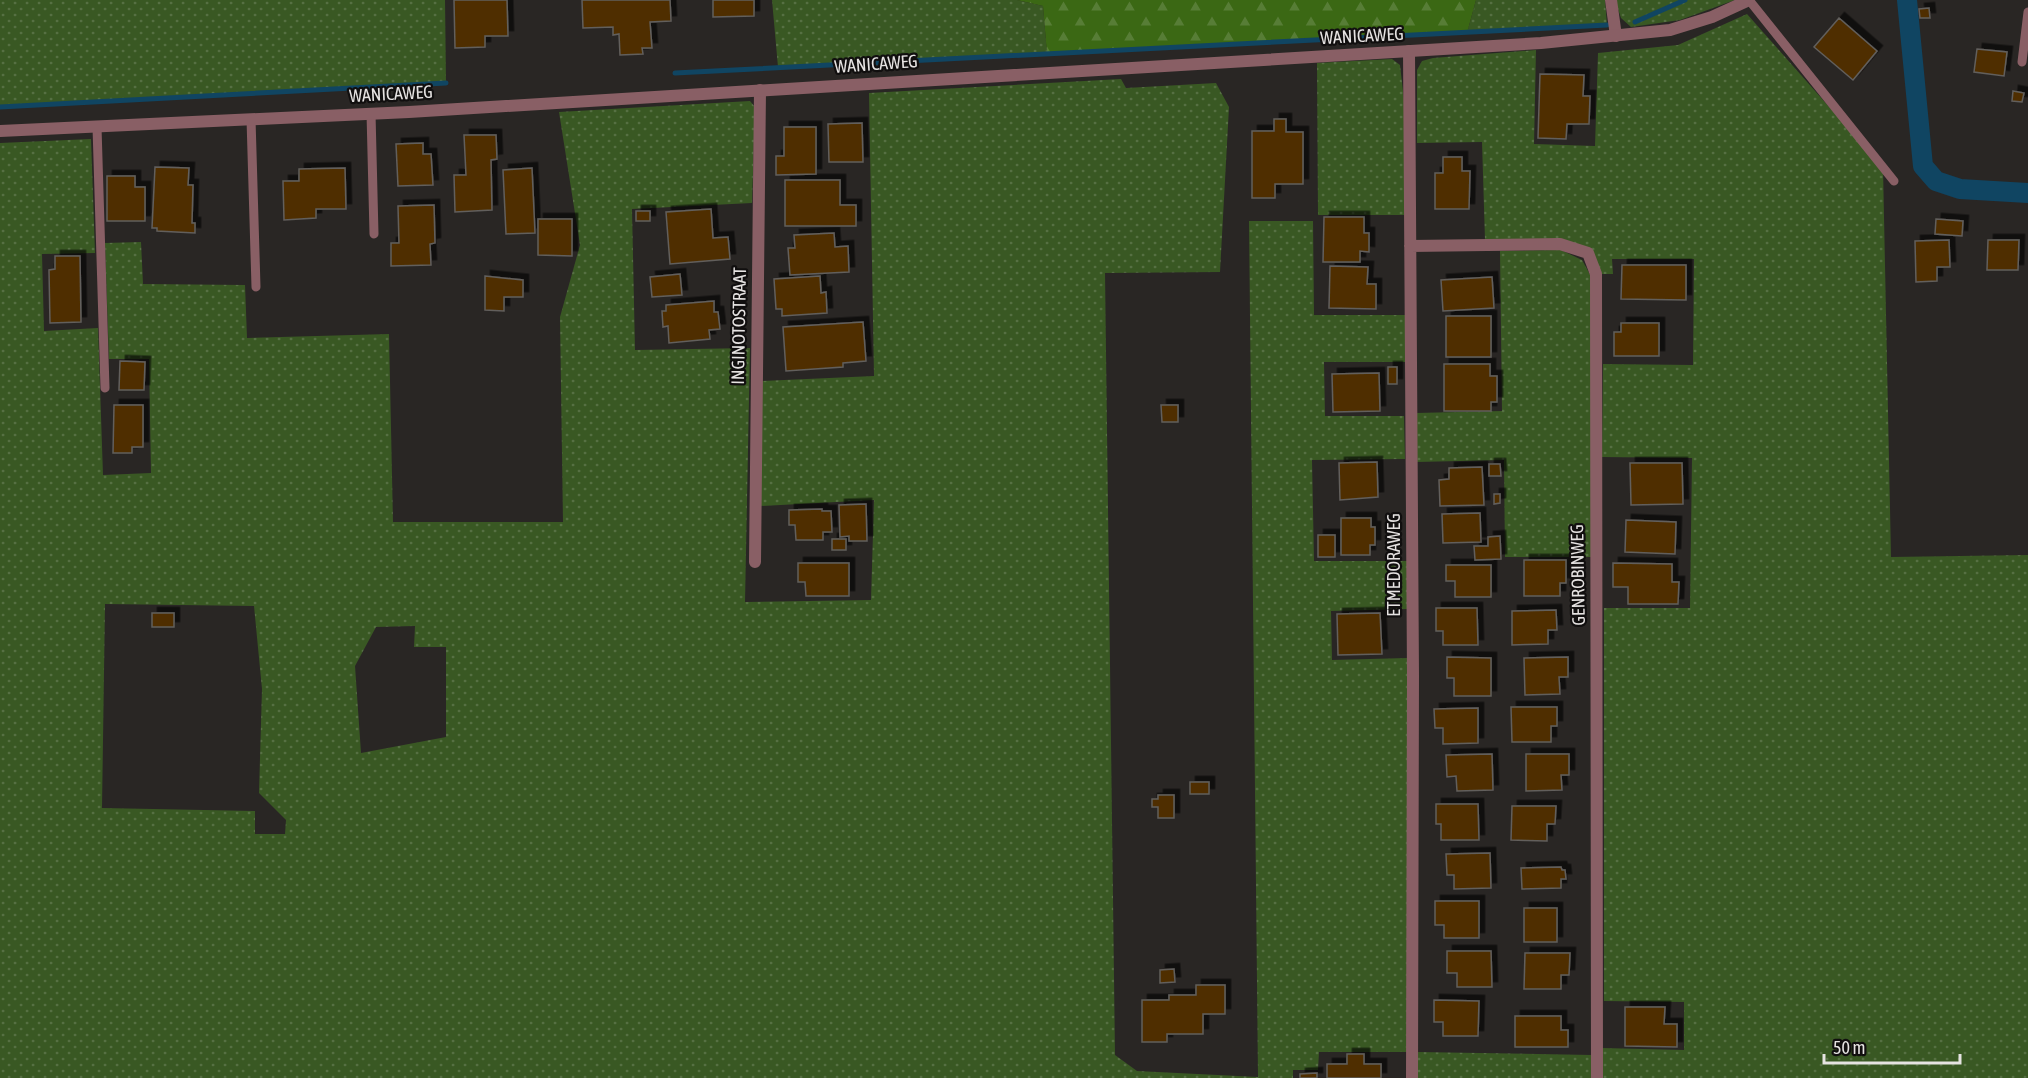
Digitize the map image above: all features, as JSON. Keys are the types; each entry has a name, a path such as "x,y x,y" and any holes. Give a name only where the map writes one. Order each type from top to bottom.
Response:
{"street":[{"path":"1611,0 1616,36"},
{"name":"WANICAWEG","path":"0,131 371,113 1409,51 1616,36 1670,30 1712,17 1749,0"},
{"name":"ETMEDORAWEG","path":"1409,51 1413,675 1412,1078"},
{"name":"INGINOTOSTRAAT","path":"755,562 760,90"},
{"name":"GENROBINWEG","path":"1410,246 1560,244 1588,252 1596,274 1597,1078"}],"lane":[{"path":"1749,0 1894,181"},
{"path":"2022,62 2028,12"},
{"path":"371,113 374,234"},
{"path":"251,119 256,286"},
{"path":"97,127 105,388"}],"green space":[{"path":"0,0 445,0 446,83 0,107"},
{"path":"772,0 1017,0 1043,6 1047,54 778,67"},
{"path":"1017,0 1476,0 1467,33 1047,54 1043,6"},
{"path":"1476,0 1605,0 1607,25 1467,33"},
{"path":"1615,0 1735,0 1680,20 1631,27 1621,18"},
{"path":"1747,14 1883,168 1891,557 2028,555 2028,1078 1602,1078 1602,1048 1684,1050 1684,1002 1604,1001 1604,608 1690,608 1692,458 1602,457 1603,364 1693,365 1694,259 1612,259 1613,274 1600,274 1592,251 1485,240 1482,142 1417,143 1417,70 1422,61 1433,58 1536,50 1534,144 1595,146 1598,53 1678,45"},
{"path":"1392,59 1400,65 1404,100 1404,215 1318,215 1317,63"},
{"path":"1121,79 1126,88 1216,83 1229,107 1220,272 1105,273 1115,1055 1137,1071 1258,1077 1249,221 1313,221 1314,315 1405,315 1406,362 1324,362 1325,416 1404,416 1405,459 1312,460 1314,561 1408,561 1408,609 1331,611 1332,660 1407,658 1407,1052 1319,1052 1318,1070 1293,1070 1293,1078 0,1078 0,143 91,139 95,253 42,254 44,331 98,328 103,475 151,473 149,359 109,359 105,243 141,242 143,284 245,285 247,338 389,334 393,522 563,522 560,317 580,245 559,112 750,101 755,107 752,203 632,209 635,350 750,348 745,602 871,600 874,500 760,506 760,381 874,376 869,93","holes":["105,604 254,606 262,689 259,793 286,820 285,834 255,834 255,811 102,808","415,626 414,647 446,647 446,737 361,753 355,666 376,627"]},
{"path":"1561,250 1582,260 1592,278 1591,557 1505,557 1504,460 1416,462 1416,413 1502,411 1500,251"},
{"path":"1417,1052 1592,1055 1593,1078 1417,1078"}],"building":[{"path":"454,0 507,0 508,36 485,36 485,47 455,48"},
{"path":"582,0 670,0 671,21 650,22 652,48 642,48 643,54 620,55 619,34 613,35 613,27 583,28"},
{"path":"713,0 754,0 754,16 713,17"},
{"path":"1929,8 1930,18 1920,18 1919,9"},
{"path":"1839,18 1877,51 1853,80 1814,47"},
{"path":"1977,49 2007,52 2004,76 1974,72"},
{"path":"1540,74 1584,75 1583,96 1590,96 1589,124 1567,124 1566,139 1538,138"},
{"path":"2013,91 2024,93 2022,102 2012,101"},
{"path":"1274,119 1286,119 1286,132 1303,132 1303,184 1275,184 1275,198 1252,198 1252,131 1274,131"},
{"path":"862,123 863,162 829,162 828,124"},
{"path":"784,127 816,127 816,174 776,175 776,156 784,156"},
{"path":"464,135 496,135 497,159 491,160 492,210 455,212 454,175 466,175"},
{"path":"423,143 423,154 431,154 433,185 398,186 396,144"},
{"path":"1443,157 1462,157 1462,171 1470,171 1469,209 1435,209 1435,173 1443,173"},
{"path":"155,167 189,168 188,185 193,185 192,223 195,223 195,233 157,231 157,228 152,228"},
{"path":"345,168 346,209 316,209 316,218 284,220 283,181 299,181 299,169"},
{"path":"532,168 535,233 506,234 503,170"},
{"path":"107,176 135,176 135,187 145,187 145,221 107,221"},
{"path":"785,180 840,180 840,205 856,205 856,226 785,226"},
{"path":"434,205 435,243 430,244 431,265 391,266 391,243 399,243 398,206"},
{"path":"711,209 713,238 728,237 730,259 670,264 666,212"},
{"path":"636,211 650,211 650,221 636,221"},
{"path":"1324,217 1364,217 1364,233 1369,233 1369,252 1360,251 1360,262 1323,262"},
{"path":"538,219 572,219 572,256 538,255"},
{"path":"1936,219 1963,221 1962,236 1935,234"},
{"path":"834,233 835,247 848,246 849,272 790,275 788,248 795,248 794,235"},
{"path":"1949,240 1950,267 1937,267 1937,281 1916,282 1915,241"},
{"path":"1988,240 2019,240 2018,270 1987,270"},
{"path":"55,256 80,256 81,322 50,323 49,270 55,269"},
{"path":"1622,265 1686,265 1686,300 1621,299"},
{"path":"1330,266 1368,267 1367,284 1376,284 1376,309 1329,308"},
{"path":"680,274 682,295 652,297 650,277"},
{"path":"485,276 523,280 523,297 504,297 504,311 485,310"},
{"path":"820,276 821,293 826,292 827,313 782,316 782,309 776,309 774,279"},
{"path":"1492,277 1494,308 1443,311 1441,280"},
{"path":"714,301 714,312 718,312 720,329 709,330 710,339 669,343 668,326 663,327 662,311 666,311 666,305"},
{"path":"1446,316 1491,316 1491,357 1446,357"},
{"path":"863,322 866,361 843,363 843,367 786,371 783,327"},
{"path":"1621,323 1659,323 1659,356 1614,356 1614,332 1621,332"},
{"path":"120,361 145,362 144,390 119,390"},
{"path":"1444,364 1490,364 1490,376 1497,376 1497,402 1491,402 1491,411 1444,411"},
{"path":"1388,367 1397,367 1397,384 1388,384"},
{"path":"1379,373 1380,411 1333,412 1332,374"},
{"path":"114,405 143,405 143,447 132,447 132,453 113,453"},
{"path":"1161,405 1178,405 1178,422 1162,422"},
{"path":"1377,462 1378,497 1340,500 1339,463"},
{"path":"1630,463 1682,463 1683,504 1631,505"},
{"path":"1489,464 1500,464 1501,476 1489,476"},
{"path":"1482,467 1484,505 1440,506 1439,480 1449,479 1449,468"},
{"path":"1494,494 1500,494 1500,503 1494,504"},
{"path":"866,504 867,541 849,541 849,536 840,537 839,505"},
{"path":"822,509 822,511 831,511 832,532 823,532 823,540 796,540 795,525 789,525 789,510"},
{"path":"1480,513 1481,542 1443,543 1442,514"},
{"path":"1341,518 1371,518 1371,527 1375,527 1375,545 1370,545 1370,555 1341,555"},
{"path":"1626,520 1676,522 1675,554 1625,552"},
{"path":"1318,535 1335,535 1335,557 1318,557"},
{"path":"1500,536 1501,559 1475,560 1474,546 1488,546 1488,537"},
{"path":"832,539 846,539 846,550 832,550"},
{"path":"1524,560 1566,560 1566,583 1560,583 1560,596 1524,596"},
{"path":"798,563 849,563 849,596 806,596 805,582 798,582"},
{"path":"1613,563 1672,564 1672,582 1679,582 1678,604 1628,604 1628,587 1613,587"},
{"path":"1446,565 1491,565 1491,597 1455,597 1455,581 1446,581"},
{"path":"1436,608 1477,608 1478,645 1443,645 1443,631 1436,631"},
{"path":"1556,610 1557,630 1548,630 1548,644 1512,645 1512,611"},
{"path":"152,613 174,613 174,627 152,627"},
{"path":"1380,613 1382,654 1338,655 1337,614"},
{"path":"1447,657 1491,658 1491,696 1454,696 1454,678 1447,678"},
{"path":"1568,657 1568,677 1559,677 1560,694 1525,695 1524,658"},
{"path":"1511,707 1557,707 1557,726 1551,726 1551,742 1512,742"},
{"path":"1478,708 1478,743 1443,744 1443,728 1435,728 1434,709"},
{"path":"1492,754 1493,790 1457,791 1456,776 1447,777 1446,755"},
{"path":"1526,754 1569,754 1569,775 1561,775 1562,790 1526,791"},
{"path":"1190,782 1209,782 1209,794 1190,794"},
{"path":"1158,795 1174,795 1174,818 1158,818 1158,807 1152,807 1152,799 1158,799"},
{"path":"1436,804 1478,804 1479,840 1441,840 1441,824 1436,824"},
{"path":"1512,806 1556,806 1555,824 1547,824 1547,841 1511,840"},
{"path":"1490,853 1491,888 1454,889 1454,875 1447,875 1446,854"},
{"path":"1561,867 1565,870 1566,879 1561,879 1561,888 1522,889 1521,868"},
{"path":"1435,901 1479,901 1479,938 1444,938 1444,925 1435,925"},
{"path":"1524,908 1557,908 1557,942 1524,942"},
{"path":"1447,951 1491,951 1492,987 1457,987 1457,973 1447,973"},
{"path":"1525,953 1570,953 1569,975 1561,975 1561,989 1524,989"},
{"path":"1174,969 1175,982 1160,983 1160,970"},
{"path":"1196,985 1225,985 1225,1014 1203,1014 1203,1034 1167,1034 1167,1042 1142,1042 1142,1000 1169,1000 1169,995 1196,995"},
{"path":"1434,1000 1479,1001 1478,1036 1443,1036 1443,1022 1434,1022"},
{"path":"1625,1007 1665,1007 1664,1024 1677,1024 1677,1047 1625,1046"},
{"path":"1515,1016 1561,1016 1561,1030 1568,1030 1568,1047 1515,1047"},
{"path":"1347,1054 1364,1054 1364,1064 1381,1064 1381,1078 1327,1078 1327,1064 1347,1064"},
{"path":"1317,1073 1317,1078 1300,1078 1300,1074"}],"waterway":[{"path":"1635,22 1685,0"},
{"path":"1907,0 1923,166 1936,181 1960,189 2028,193"},
{"path":"675,73 1607,25"},
{"path":"0,107 446,83"}]}
